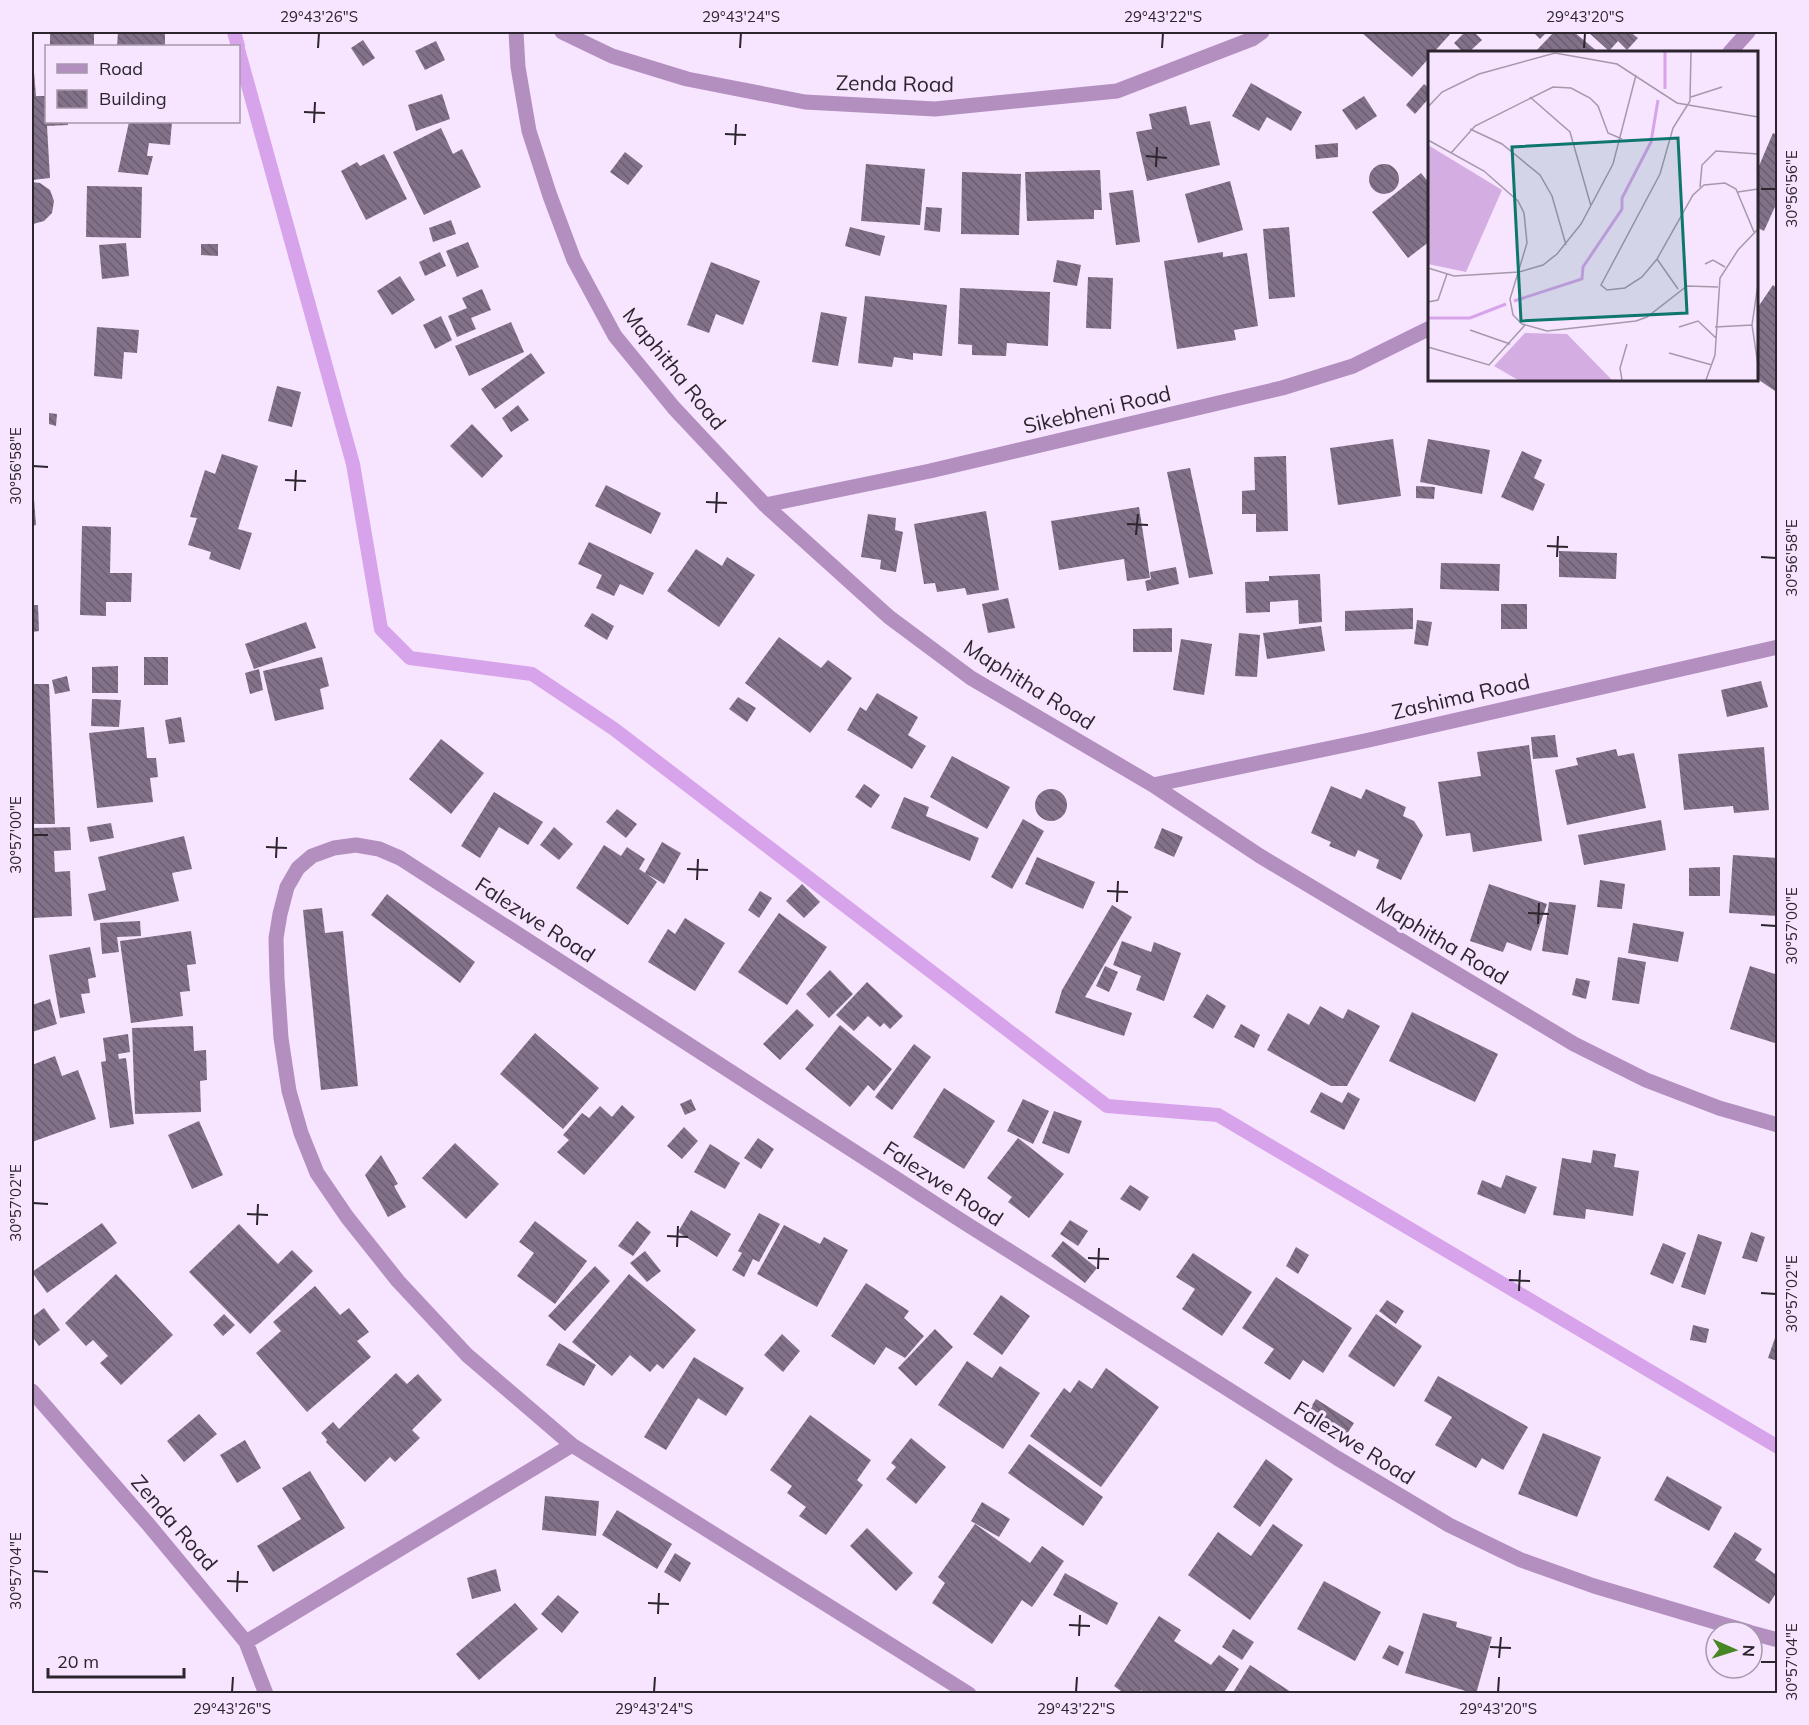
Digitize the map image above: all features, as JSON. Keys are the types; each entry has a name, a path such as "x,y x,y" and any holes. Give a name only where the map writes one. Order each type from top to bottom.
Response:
{"street":[{"name":"Maphitha Road","path":"516,32 518,67 530,131 550,196 574,260 615,336 674,408 765,505 889,617 971,678 1153,785 1260,856 1574,1044 1646,1080 1719,1108 1778,1125"},
{"name":"Zenda Road","path":"562,32 612,56 687,80 805,102 935,109 1117,91 1252,39 1262,32"},
{"path":"1731,51 1748,32"},
{"name":"Sikebheni Road","path":"765,505 930,471 1282,388 1353,366 1428,329"},
{"name":"Zashima Road","path":"1153,785 1369,740 1778,647"},
{"name":"Falezwe Road","path":"969,1694 572,1445 467,1355 398,1281 346,1217 317,1173 301,1133 289,1091 282,1038 276,948 280,914 287,887 298,868 312,856 334,848 356,845 379,849 399,858 975,1230 1297,1433 1449,1525 1521,1560 1594,1586 1707,1620"},
{"name":"Zenda Road","path":"32,1391 148,1524 246,1642 266,1694"},
{"path":"246,1642 572,1445"}],"building":[{"path":"50,32 94,32 94,45 50,45"},
{"path":"118,32 165,32 165,45 117,45"},
{"path":"1452,32 1435,51 1428,51 1428,59 1412,77 1362,33"},
{"path":"1465,32 1474,32 1482,40 1470,51 1462,51 1454,43"},
{"path":"1533,32 1547,32 1540,39"},
{"path":"1554,32 1574,32 1597,51 1536,51"},
{"path":"1588,32 1630,32 1638,38 1627,50 1618,41 1609,51"},
{"path":"363,40 375,58 363,66 351,48"},
{"path":"436,41 445,60 425,70 415,51"},
{"path":"34,72 36,96 45,96 45,123 68,123 68,125 47,126 50,178 32,180 32,73"},
{"path":"1251,83 1302,112 1291,131 1267,117 1259,131 1232,116"},
{"path":"1424,84 1428,87 1428,99 1415,114 1406,105"},
{"path":"442,94 450,119 416,131 408,105"},
{"path":"1364,96 1377,116 1356,130 1342,110"},
{"path":"1186,106 1190,125 1210,121 1220,165 1147,181 1136,132 1152,129 1149,114"},
{"path":"129,123 172,123 170,145 149,143 147,156 153,156 148,175 118,172"},
{"path":"441,128 453,154 462,149 481,187 424,215 393,152"},
{"path":"1773,133 1778,135 1778,200 1764,231 1758,228 1758,168"},
{"path":"1338,143 1338,157 1316,159 1315,145"},
{"path":"625,152 643,166 628,185 610,172"},
{"path":"384,154 407,199 366,220 341,171 357,162 360,166"},
{"path":"866,164 925,169 920,225 861,221"},
{"path":"1384,164 1395,168 1399,179 1395,190 1384,194 1373,190 1369,179 1373,168"},
{"path":"1100,170 1102,210 1094,210 1094,219 1027,221 1025,172"},
{"path":"962,172 1021,174 1019,235 961,234"},
{"path":"1421,173 1428,182 1428,243 1408,258 1372,212"},
{"path":"1230,181 1243,230 1198,243 1185,194"},
{"path":"32,182 40,183 50,190 54,201 52,213 44,221 33,224"},
{"path":"87,186 142,187 141,238 86,237"},
{"path":"1133,190 1140,242 1116,245 1109,193"},
{"path":"926,207 942,208 940,232 924,230"},
{"path":"451,220 456,234 433,242 429,228"},
{"path":"850,227 885,236 880,256 845,246"},
{"path":"1289,227 1295,297 1269,299 1263,229"},
{"path":"468,242 479,267 457,277 446,251"},
{"path":"126,243 129,276 102,279 99,245"},
{"path":"201,244 218,244 218,256 201,255"},
{"path":"440,252 446,266 425,276 419,262"},
{"path":"1223,252 1223,257 1247,253 1258,326 1234,330 1236,340 1177,349 1164,261"},
{"path":"1057,260 1081,265 1077,286 1053,282"},
{"path":"711,262 760,281 743,325 716,314 709,333 687,325"},
{"path":"400,276 415,300 392,315 377,291"},
{"path":"1088,277 1113,278 1111,329 1086,328"},
{"path":"1773,285 1778,289 1778,393 1758,379 1758,307"},
{"path":"960,288 1050,292 1048,346 1007,343 1006,356 972,355 972,345 958,344"},
{"path":"482,289 491,310 471,318 476,329 457,337 448,316 467,308 462,298"},
{"path":"865,296 947,305 942,356 913,353 913,360 894,357 892,367 858,363"},
{"path":"821,312 847,317 838,366 812,362"},
{"path":"441,316 452,340 435,349 423,325"},
{"path":"511,322 524,352 469,376 455,346"},
{"path":"97,327 139,330 137,353 124,352 122,379 94,376"},
{"path":"531,353 545,373 495,409 481,389"},
{"path":"277,386 301,392 292,427 268,421"},
{"path":"518,405 529,420 511,432 502,418"},
{"path":"49,413 57,414 56,426 49,424"},
{"path":"472,424 503,456 482,478 450,446"},
{"path":"1393,439 1401,496 1338,505 1330,448"},
{"path":"1428,439 1490,450 1482,494 1420,482"},
{"path":"1522,451 1542,460 1534,478 1545,484 1533,511 1501,497"},
{"path":"222,454 258,466 238,529 252,533 240,570 209,559 211,552 188,545 197,518 190,517 205,470 215,474"},
{"path":"1286,456 1288,531 1256,532 1256,514 1242,514 1242,491 1255,490 1254,457"},
{"path":"1190,468 1213,574 1189,578 1167,472"},
{"path":"606,485 661,513 651,534 595,506"},
{"path":"1416,486 1435,487 1434,499 1416,498"},
{"path":"32,499 34,499 36,525 32,526"},
{"path":"1139,507 1150,578 1127,581 1124,559 1059,570 1051,521"},
{"path":"986,511 999,590 967,595 965,588 937,592 935,583 924,584 914,524"},
{"path":"868,514 896,518 895,530 903,532 896,572 880,569 881,560 861,557"},
{"path":"82,526 111,527 110,573 132,573 131,602 106,602 106,616 80,615"},
{"path":"589,542 654,573 643,595 620,584 614,596 596,588 602,575 578,564"},
{"path":"696,549 722,566 727,557 755,575 719,627 667,591"},
{"path":"1559,551 1617,553 1616,579 1559,577"},
{"path":"1441,563 1500,564 1499,591 1440,589"},
{"path":"1176,567 1179,584 1147,591 1145,581 1151,579 1150,572"},
{"path":"1320,574 1322,622 1299,624 1298,600 1270,602 1270,612 1246,613 1245,582 1269,581 1269,576"},
{"path":"1008,598 1015,628 988,633 982,604"},
{"path":"1501,604 1527,604 1527,629 1501,629"},
{"path":"32,605 38,605 39,631 32,632"},
{"path":"1413,608 1413,629 1345,631 1345,611"},
{"path":"592,613 614,626 607,640 584,626"},
{"path":"1417,620 1432,622 1428,646 1414,644"},
{"path":"306,622 316,648 254,669 245,644"},
{"path":"1321,626 1325,651 1267,659 1263,633"},
{"path":"1172,628 1172,652 1133,652 1133,629"},
{"path":"1239,633 1260,635 1257,677 1235,676"},
{"path":"779,637 821,668 828,660 852,678 810,733 745,683"},
{"path":"1181,639 1212,644 1204,695 1173,690"},
{"path":"144,657 168,657 168,685 144,685"},
{"path":"322,657 329,686 320,689 324,709 275,721 263,671"},
{"path":"118,666 118,693 92,693 92,667"},
{"path":"259,669 263,690 250,694 245,673"},
{"path":"67,676 70,691 55,694 52,680"},
{"path":"1761,681 1768,707 1727,717 1721,690"},
{"path":"32,684 49,684 55,824 32,824"},
{"path":"877,693 918,717 908,735 926,746 912,769 847,730 860,707 866,711"},
{"path":"738,697 756,708 747,722 729,709"},
{"path":"92,699 121,700 119,727 91,726"},
{"path":"181,717 185,742 169,744 165,720"},
{"path":"144,727 147,758 156,758 158,777 150,778 153,802 97,808 89,733"},
{"path":"1555,735 1558,757 1533,759 1531,737"},
{"path":"441,739 484,773 451,814 409,779"},
{"path":"1529,745 1542,841 1473,852 1470,833 1446,836 1438,782 1481,776 1477,752"},
{"path":"1764,747 1769,810 1734,813 1733,806 1684,810 1678,754"},
{"path":"1616,749 1618,756 1634,753 1646,808 1567,825 1555,770 1578,765 1576,758"},
{"path":"952,756 1010,787 987,829 930,797"},
{"path":"864,784 880,795 871,808 855,797"},
{"path":"1331,786 1361,799 1366,789 1406,807 1403,816 1414,821 1423,835 1401,880 1376,868 1379,860 1358,850 1355,857 1329,846 1331,842 1311,833"},
{"path":"1051,789 1063,793 1067,805 1063,817 1051,821 1039,817 1035,805 1039,793"},
{"path":"494,792 543,822 528,845 499,827 480,858 461,846"},
{"path":"904,797 929,807 926,816 979,838 970,861 891,828"},
{"path":"617,809 637,824 626,838 606,822"},
{"path":"1023,819 1044,831 1012,889 991,877"},
{"path":"1661,820 1666,850 1584,865 1578,835"},
{"path":"111,823 114,838 90,842 87,827"},
{"path":"70,827 71,850 54,851 55,872 70,871 72,916 32,918 32,828"},
{"path":"554,827 573,844 559,860 540,845"},
{"path":"1162,828 1183,837 1174,857 1154,848"},
{"path":"184,836 192,869 172,873 179,901 94,921 88,894 106,890 98,857"},
{"path":"662,842 681,853 664,884 647,874 657,882 628,925 576,888 604,845 621,856 627,847 645,859 639,869 645,873"},
{"path":"1733,855 1778,858 1778,916 1729,913"},
{"path":"1037,857 1095,882 1083,909 1025,884"},
{"path":"1720,867 1720,896 1689,896 1689,868"},
{"path":"1600,880 1625,884 1622,909 1597,907"},
{"path":"802,884 820,902 804,918 786,901"},
{"path":"1489,884 1547,904 1531,951 1507,942 1503,952 1470,941"},
{"path":"760,891 772,898 759,918 748,910"},
{"path":"387,894 475,962 460,983 371,915"},
{"path":"1549,902 1576,905 1568,955 1542,951"},
{"path":"1112,905 1132,917 1085,997 1132,1013 1124,1036 1055,1013 1062,990"},
{"path":"322,908 325,933 343,931 358,1086 321,1090 303,910"},
{"path":"779,913 827,947 787,1005 738,972"},
{"path":"685,918 725,943 695,991 648,962 668,929 675,934"},
{"path":"140,921 141,936 117,937 119,952 102,954 100,923"},
{"path":"1633,923 1684,932 1678,962 1628,953"},
{"path":"191,931 196,964 187,965 190,991 180,992 183,1016 131,1023 120,941"},
{"path":"1122,941 1151,952 1154,942 1181,953 1164,1001 1136,990 1141,976 1113,965"},
{"path":"90,947 96,977 88,979 90,993 81,994 85,1013 60,1018 49,955"},
{"path":"1618,957 1646,962 1639,1004 1612,1000"},
{"path":"1105,966 1118,972 1109,992 1096,986"},
{"path":"1750,966 1778,975 1778,1044 1730,1029"},
{"path":"830,970 853,994 829,1018 806,994"},
{"path":"1576,978 1590,981 1586,999 1572,995"},
{"path":"867,982 903,1016 890,1029 884,1023 880,1027 868,1016 854,1031 836,1015"},
{"path":"1207,994 1226,1006 1213,1029 1193,1017"},
{"path":"50,999 57,1024 32,1032 32,1005"},
{"path":"1320,1006 1343,1019 1348,1009 1380,1026 1347,1086 1331,1086 1267,1050 1288,1013 1309,1025"},
{"path":"797,1009 814,1025 780,1060 763,1044"},
{"path":"1412,1012 1498,1054 1475,1102 1389,1061"},
{"path":"1241,1024 1260,1035 1254,1048 1234,1037"},
{"path":"840,1025 892,1069 874,1091 868,1085 850,1107 805,1069"},
{"path":"193,1026 194,1051 206,1050 207,1080 200,1081 201,1112 135,1114 132,1028"},
{"path":"535,1033 599,1088 563,1129 500,1074"},
{"path":"128,1034 130,1052 118,1054 119,1059 126,1058 134,1124 110,1128 101,1062 106,1061 103,1038"},
{"path":"914,1044 931,1057 892,1110 875,1097"},
{"path":"55,1056 62,1076 78,1070 96,1119 32,1142 32,1065"},
{"path":"944,1088 995,1121 964,1169 913,1137"},
{"path":"1321,1092 1342,1103 1348,1092 1360,1099 1344,1130 1310,1112"},
{"path":"691,1099 696,1110 685,1115 680,1104"},
{"path":"1023,1099 1049,1111 1033,1144 1007,1131"},
{"path":"622,1105 635,1117 584,1175 557,1152 569,1140 563,1135 582,1113 589,1118 600,1106 612,1117"},
{"path":"1054,1111 1082,1121 1069,1154 1042,1143"},
{"path":"199,1121 223,1175 192,1189 168,1135"},
{"path":"684,1127 698,1141 682,1159 667,1146"},
{"path":"758,1138 774,1149 761,1169 744,1158"},
{"path":"1018,1138 1064,1174 1029,1218 1008,1202 1012,1197 987,1178"},
{"path":"455,1143 499,1184 466,1219 422,1178"},
{"path":"710,1144 740,1163 725,1189 694,1172"},
{"path":"1593,1150 1616,1154 1614,1167 1639,1171 1633,1216 1586,1209 1585,1219 1553,1215 1562,1158 1591,1163"},
{"path":"381,1155 398,1184 394,1186 406,1207 388,1217 365,1175"},
{"path":"1506,1175 1537,1187 1525,1214 1477,1194 1482,1180 1501,1188"},
{"path":"1130,1185 1149,1197 1140,1211 1120,1199"},
{"path":"691,1210 731,1234 717,1257 678,1232"},
{"path":"759,1213 780,1224 759,1262 753,1259 744,1277 732,1270 742,1253 738,1251"},
{"path":"1070,1220 1088,1231 1078,1246 1060,1234"},
{"path":"535,1221 587,1261 555,1304 517,1276 534,1253 519,1242"},
{"path":"637,1221 651,1232 633,1256 618,1246"},
{"path":"102,1223 117,1243 47,1293 32,1272"},
{"path":"239,1224 278,1264 292,1250 313,1271 250,1334 189,1272"},
{"path":"784,1225 820,1244 824,1237 848,1250 817,1307 757,1274"},
{"path":"1751,1232 1765,1237 1757,1262 1742,1258"},
{"path":"1698,1234 1722,1242 1705,1295 1681,1287"},
{"path":"1063,1241 1097,1268 1085,1283 1051,1256"},
{"path":"1663,1243 1686,1253 1673,1284 1650,1274"},
{"path":"1296,1247 1309,1255 1298,1274 1286,1266"},
{"path":"645,1251 661,1271 647,1282 630,1263"},
{"path":"1193,1253 1252,1292 1222,1336 1182,1309 1195,1289 1176,1277"},
{"path":"595,1266 610,1281 565,1331 548,1316"},
{"path":"116,1274 173,1335 121,1385 100,1363 108,1356 93,1340 86,1346 65,1323"},
{"path":"629,1274 696,1330 663,1369 657,1364 650,1372 630,1355 612,1376 572,1342"},
{"path":"1276,1277 1352,1328 1323,1373 1303,1360 1290,1380 1264,1363 1274,1349 1242,1328"},
{"path":"866,1283 909,1311 904,1318 924,1336 905,1358 886,1347 874,1365 831,1336"},
{"path":"315,1286 340,1315 349,1308 369,1332 357,1341 371,1357 307,1412 256,1353 281,1331 273,1322"},
{"path":"1001,1295 1030,1316 1002,1355 973,1334"},
{"path":"1387,1300 1404,1311 1396,1324 1379,1311"},
{"path":"44,1308 60,1330 39,1346 32,1336 32,1317"},
{"path":"224,1314 235,1325 223,1336 213,1325"},
{"path":"1376,1314 1422,1346 1394,1387 1348,1356"},
{"path":"1693,1325 1709,1329 1706,1343 1690,1340"},
{"path":"935,1329 953,1347 916,1386 898,1368"},
{"path":"782,1334 800,1351 783,1372 764,1355"},
{"path":"1776,1335 1778,1335 1778,1361 1768,1358"},
{"path":"559,1343 596,1365 584,1386 546,1365"},
{"path":"694,1357 744,1388 726,1416 698,1398 666,1450 644,1437"},
{"path":"967,1361 992,1378 1000,1366 1040,1393 1003,1449 938,1405"},
{"path":"1106,1368 1159,1407 1101,1487 1030,1436 1064,1388 1070,1393 1079,1380 1092,1389"},
{"path":"396,1373 407,1384 418,1374 442,1400 412,1430 420,1438 395,1462 390,1457 365,1482 326,1442 327,1440 321,1433 333,1422 339,1429"},
{"path":"1438,1376 1528,1427 1503,1470 1482,1458 1476,1468 1435,1445 1452,1417 1424,1401"},
{"path":"1316,1399 1354,1423 1340,1445 1318,1431 1322,1424 1306,1415"},
{"path":"199,1414 217,1434 184,1462 167,1441"},
{"path":"810,1415 871,1460 857,1480 863,1485 826,1535 799,1516 806,1507 787,1493 792,1486 770,1470"},
{"path":"1543,1433 1601,1457 1577,1517 1518,1494"},
{"path":"911,1438 946,1467 916,1504 886,1479 896,1467 891,1463"},
{"path":"245,1440 261,1468 237,1483 220,1455"},
{"path":"1029,1444 1103,1497 1083,1526 1008,1473"},
{"path":"1266,1459 1293,1479 1260,1527 1233,1507"},
{"path":"310,1471 345,1528 273,1572 257,1546 301,1519 282,1488"},
{"path":"1667,1476 1722,1507 1709,1531 1654,1500"},
{"path":"545,1496 599,1501 596,1536 542,1530"},
{"path":"982,1502 1010,1519 999,1537 971,1521"},
{"path":"617,1510 672,1544 657,1569 602,1535"},
{"path":"975,1524 1030,1563 1042,1546 1064,1561 1032,1607 1022,1600 992,1644 932,1603 945,1583 938,1577"},
{"path":"1273,1524 1303,1545 1250,1620 1188,1575 1218,1532 1251,1556"},
{"path":"867,1528 913,1573 896,1591 850,1546"},
{"path":"1735,1532 1762,1549 1755,1560 1778,1576 1778,1590 1769,1604 1713,1567"},
{"path":"675,1553 691,1563 680,1582 664,1572"},
{"path":"496,1569 501,1591 472,1599 467,1578"},
{"path":"1065,1573 1118,1603 1107,1625 1053,1595"},
{"path":"1324,1581 1381,1612 1355,1661 1297,1629"},
{"path":"558,1595 579,1612 562,1633 541,1614"},
{"path":"515,1603 538,1629 479,1680 456,1654"},
{"path":"1423,1613 1457,1622 1456,1627 1492,1637 1476,1694 1405,1673"},
{"path":"1159,1616 1181,1630 1174,1641 1211,1665 1219,1655 1239,1669 1223,1694 1146,1694 1141,1690 1139,1694 1125,1694 1114,1686"},
{"path":"1233,1629 1254,1642 1242,1660 1222,1647"},
{"path":"1389,1645 1404,1652 1398,1666 1382,1658"},
{"path":"1250,1665 1294,1694 1232,1694"}],"waterway":[{"path":"234,32 238,45"},
{"path":"240,56 353,464 381,629 410,658 532,674 614,729 1107,1106 1218,1115 1778,1447"}]}
